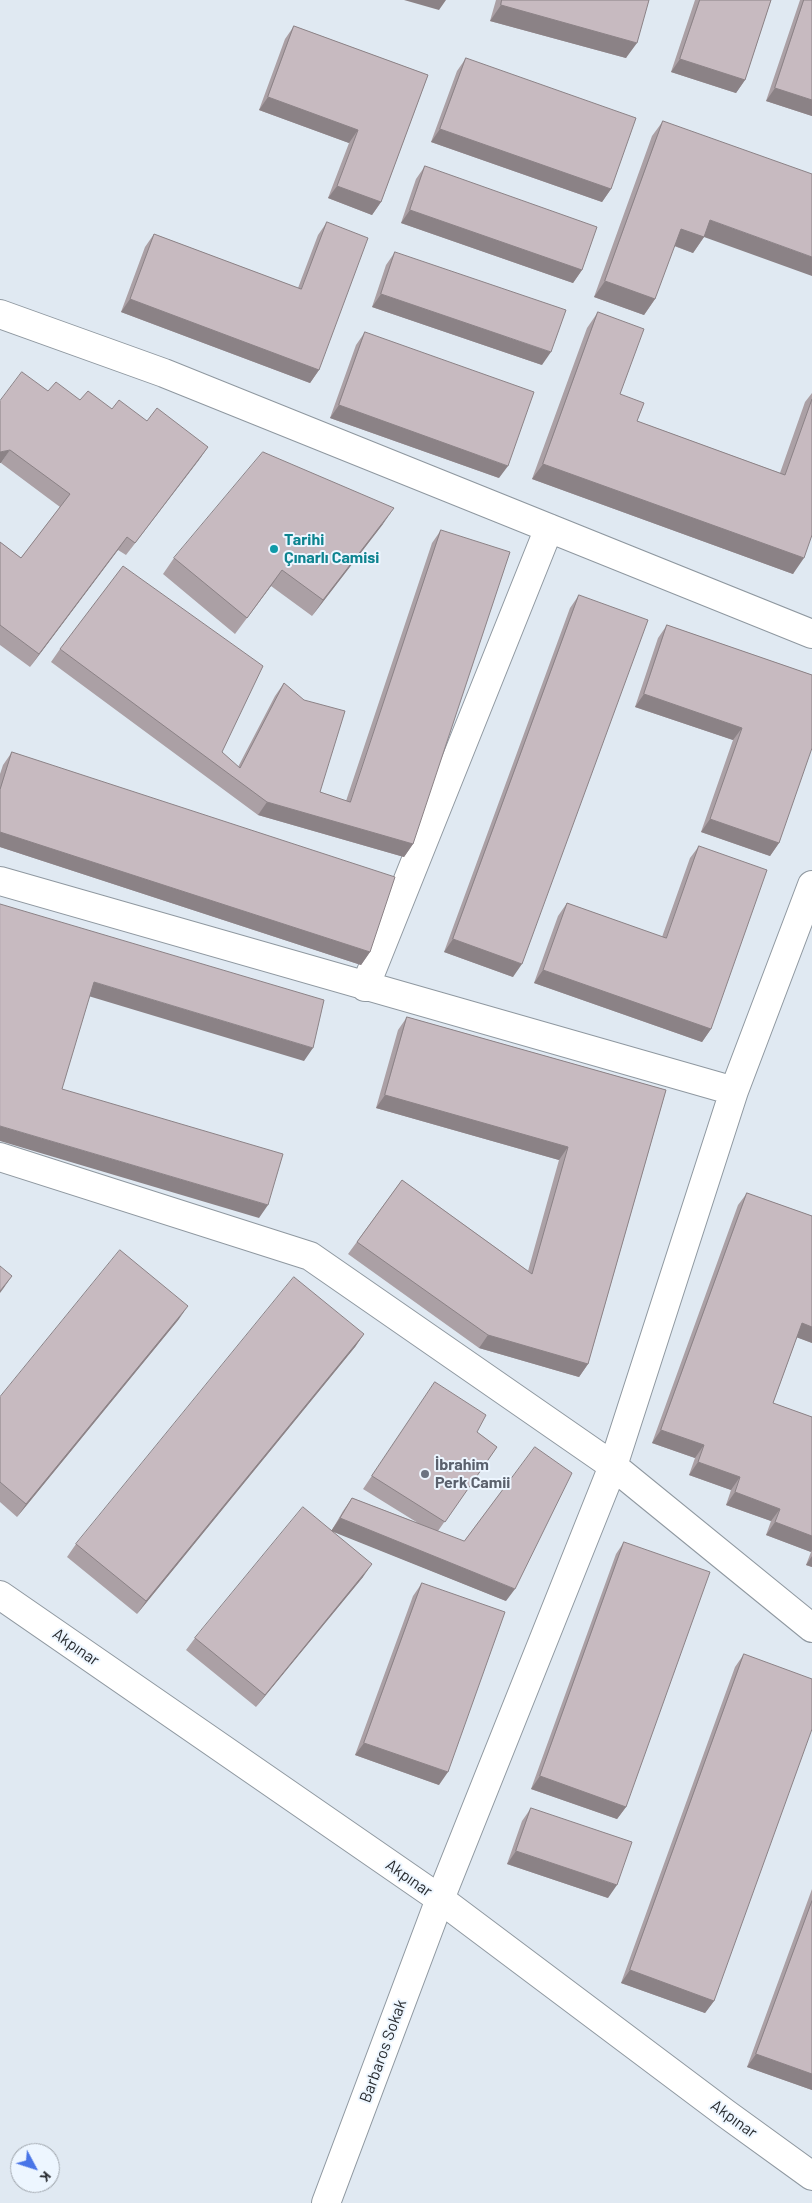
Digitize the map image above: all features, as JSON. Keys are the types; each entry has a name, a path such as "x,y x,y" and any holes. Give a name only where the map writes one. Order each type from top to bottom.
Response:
{"street":[{"path":"3,321 164,373 715,597 812,634"},
{"path":"365,987 549,528"},
{"path":"0,881 365,987 734,1091"},
{"name":"Barbaros Sokak","path":"326,2203 440,1899 613,1466 734,1091 812,884"},
{"path":"0,1157 310,1256 613,1466 812,1628"},
{"name":"Akpınar","path":"0,1595 440,1899 725,2114 811,2173"}],"building":[{"path":"502,0 649,0 637,43 501,5"},
{"path":"700,0 771,0 745,80 680,59"},
{"path":"804,0 812,0 812,100 775,88"},
{"path":"294,26 428,75 381,202 337,186 358,130 268,97"},
{"path":"466,58 636,118 611,189 440,129"},
{"path":"663,121 812,174 812,257 710,220 704,237 681,229 655,299 605,281"},
{"path":"425,166 597,227 582,270 410,210"},
{"path":"327,222 368,238 319,370 130,299 154,234 301,289"},
{"path":"395,252 566,310 551,352 381,294"},
{"path":"598,312 644,329 620,394 644,403 637,421 785,475 812,399 812,535 804,558 543,464"},
{"path":"365,332 534,392 508,466 339,405"},
{"path":"22,372 48,391 56,382 80,400 88,391 112,409 119,400 147,421 157,408 208,447 135,543 127,537 39,654 0,625 0,542 21,558 70,494 10,450 0,452 0,401"},
{"name":"Tarihi Çınarlı Camisi","path":"263,452 394,508 323,600 282,570 247,618 174,558"},
{"path":"441,530 510,552 413,844 267,802 60,649 123,566 263,666 222,752 240,768 284,683 304,700 345,711 320,792 350,802"},
{"path":"579,595 648,620 522,964 453,939"},
{"path":"667,625 812,675 812,748 779,843 710,819 742,728 644,694"},
{"path":"12,752 395,877 370,952 0,832 0,790"},
{"path":"699,846 767,870 711,1029 543,970 567,903 666,938"},
{"path":"0,904 324,1000 313,1048 94,982 62,1089 283,1154 268,1205 0,1126"},
{"path":"407,1017 666,1090 588,1364 488,1335 357,1242 402,1180 532,1274 568,1147 385,1095"},
{"path":"747,1193 812,1216 812,1327 802,1323 773,1403 812,1417 812,1536 775,1522 780,1509 735,1492 740,1477 698,1462 704,1445 661,1430"},
{"path":"120,1250 188,1306 26,1504 0,1482 0,1397"},
{"path":"0,1266 12,1276 0,1291"},
{"path":"294,1277 364,1334 146,1601 76,1544"},
{"name":"İbrahim Perk Camii","path":"435,1382 486,1415 477,1432 497,1447 445,1522 372,1476"},
{"path":"535,1447 572,1473 515,1589 340,1518 352,1498 464,1541"},
{"path":"303,1507 372,1564 265,1695 195,1638"},
{"path":"624,1542 710,1572 626,1807 540,1776"},
{"path":"422,1583 505,1612 448,1772 364,1743"},
{"path":"744,1654 812,1679 812,1729 714,2001 630,1970"},
{"path":"531,1808 632,1842 617,1885 516,1851"},
{"path":"812,1901 812,2074 756,2054"}],"place":[{"name":"Tarihi Çınarlı Camisi","path":"274,549"},
{"name":"İbrahim Perk Camii","path":"425,1474"}]}
